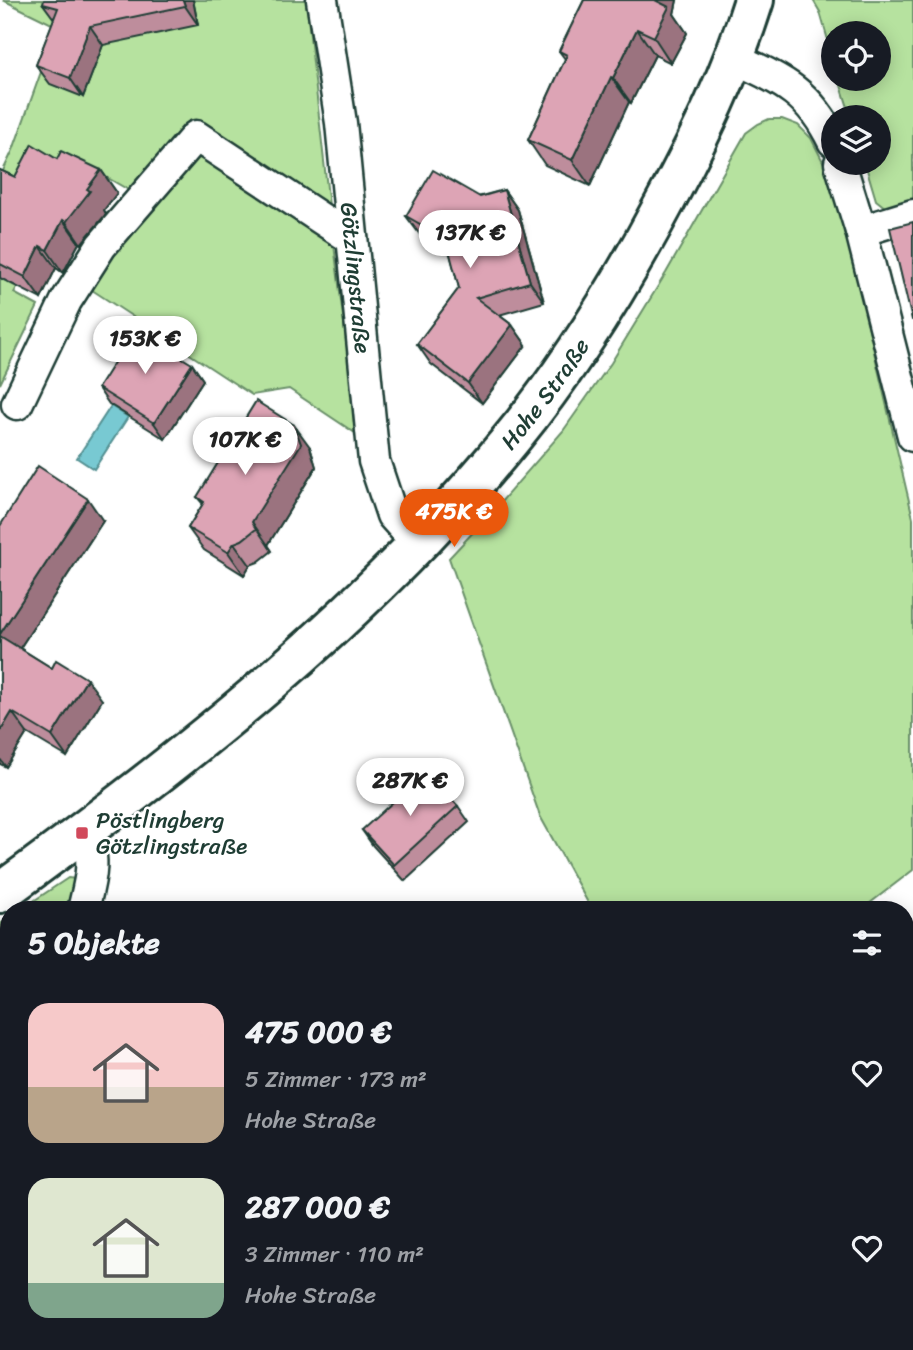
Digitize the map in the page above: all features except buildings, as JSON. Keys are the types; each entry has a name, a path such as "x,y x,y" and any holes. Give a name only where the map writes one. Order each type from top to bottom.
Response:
{"main road":[{"name":"Hohe Straße","path":"0,893 193,747 280,675 417,543 514,436 569,362 631,265 701,134 734,58 754,0"}],"street":[{"name":"Götzlingstraße","path":"322,0 341,123 374,461 392,515 417,543"},
{"path":"734,58 771,75 800,94 821,118"},
{"path":"17,404 66,302 101,246 196,136 352,239"},
{"path":"844,175 861,231 913,436"},
{"path":"861,231 913,215"},
{"path":"82,833 88,841 92,857 85,901"}],"green space":[{"path":"3,0 306,0 358,435 289,389 252,395 89,288 132,192 106,177 31,200 0,177 13,150 56,30 52,24"},
{"path":"813,0 913,0 913,207 886,208 876,200 869,175 891,175 891,105 847,105 843,91 891,91 891,21 823,21"},
{"path":"769,119 782,119 798,125 811,138 821,158 821,175 830,175 834,183 913,518 913,870 873,901 587,901 540,816 449,558 563,431 611,363 746,133"},
{"path":"0,278 17,287 14,293 38,306 0,384"},
{"path":"68,878 75,879 73,901 34,901"}],"water":[{"path":"111,406 128,417 94,469 77,458"}],"place":[{"name":"Pöstlingberg Götzlingstraße","path":"82,833"}]}
